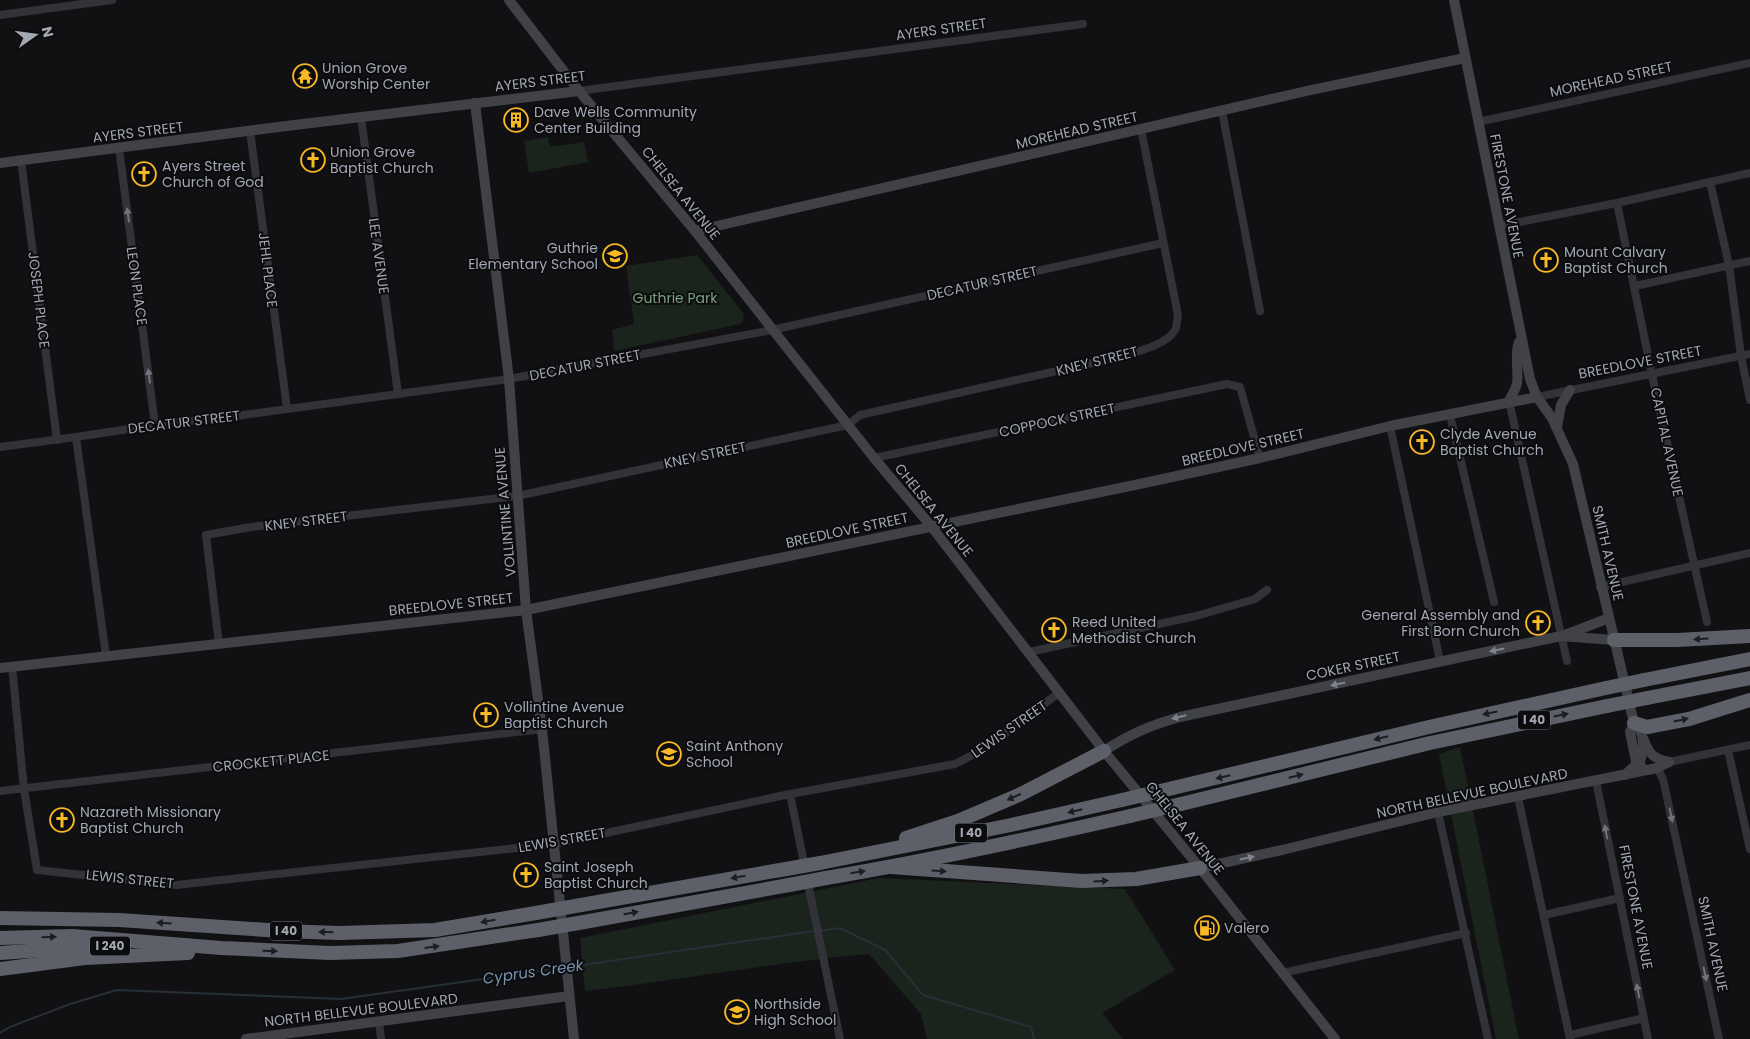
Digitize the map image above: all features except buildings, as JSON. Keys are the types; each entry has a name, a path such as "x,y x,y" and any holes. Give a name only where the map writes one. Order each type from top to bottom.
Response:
{"highway":[{"path":"1614,640 1677,640 1750,636"},
{"name":"I 40","path":"0,919 119,920 273,930 340,932 435,930 842,859 1011,825 1429,727 1750,659"},
{"name":"I 40","path":"0,938 72,936 246,950 330,953 398,952 584,922 890,867 1016,842 1430,743 1750,678"},
{"path":"1634,723 1647,727 1689,719 1750,700"},
{"path":"842,859 958,821 1021,794 1104,751"},
{"path":"890,867 1082,882 1136,879 1200,868"},
{"path":"0,912 35,918"},
{"name":"I 240","path":"0,953 84,946 221,948"},
{"path":"0,969 85,958 246,950"}],"street":[{"path":"0,15 112,0"},
{"name":"CHELSEA AVENUE","path":"509,0 579,91 696,231 772,330 931,526 1104,751 1200,868 1335,1039"},
{"name":"FIRESTONE AVENUE","path":"1454,0 1521,339 1530,379 1537,396"},
{"name":"AYERS STREET","path":"0,163 579,91 1083,24"},
{"name":"MOREHEAD STREET","path":"696,231 1311,90 1465,58"},
{"name":"MOREHEAD STREET","path":"1478,122 1750,63"},
{"name":"VOLLINTINE AVENUE","path":"475,103 509,379 516,496 526,610 542,729 574,1039"},
{"path":"1222,111 1260,311"},
{"name":"LEE AVENUE","path":"361,117 398,394"},
{"path":"1142,129 1163,243"},
{"name":"JEHL PLACE","path":"250,131 287,408"},
{"name":"LEON PLACE","path":"119,148 155,425"},
{"name":"JOSEPH PLACE","path":"21,160 57,440"},
{"path":"1499,226 1617,203 1750,173"},
{"path":"1710,182 1728,265 1741,356 1750,400"},
{"name":"CAPITAL AVENUE","path":"1617,203 1652,374 1707,622"},
{"name":"DECATUR STREET","path":"0,447 509,379 772,330 1163,243"},
{"name":"KNEY STREET","path":"219,644 206,535 251,527 516,496 848,425 860,415 1119,357 1147,349 1164,341 1175,330 1178,315 1163,243"},
{"path":"1635,286 1750,261"},
{"path":"1521,339 1516,348 1517,383 1509,401 1567,661"},
{"name":"BREEDLOVE STREET","path":"0,668 526,610 1135,485 1260,458 1390,426 1450,415 1509,401 1750,354"},
{"name":"COPPOCK STREET","path":"874,458 1227,384 1240,387 1260,458"},
{"path":"1557,427 1561,405 1570,390"},
{"name":"SMITH AVENUE","path":"1537,396 1557,427 1567,448 1578,482 1600,587 1634,723 1641,730 1651,755 1659,760 1669,762"},
{"path":"1450,415 1494,602"},
{"path":"1390,426 1440,661"},
{"path":"76,438 106,656"},
{"path":"1600,587 1750,553"},
{"path":"1029,652 1196,616 1255,599 1267,590"},
{"path":"1562,636 1609,618"},
{"name":"COKER STREET","path":"1104,751 1153,724 1180,717 1562,636 1614,640"},
{"path":"12,666 24,788"},
{"name":"LEWIS STREET","path":"24,788 37,870 176,885 554,844 790,794 955,764 984,749 1060,692"},
{"name":"SMITH AVENUE","path":"1634,723 1630,732 1638,764"},
{"name":"CROCKETT PLACE","path":"0,791 542,729"},
{"path":"1625,775 1638,764 1642,756 1643,738"},
{"name":"NORTH BELLEVUE BOULEVARD","path":"1200,868 1438,812 1654,769 1669,762 1750,745"},
{"path":"1728,750 1750,849"},
{"path":"1638,764 1654,769"},
{"name":"SMITH AVENUE","path":"1654,769 1663,779 1719,1039"},
{"name":"FIRESTONE AVENUE","path":"1596,781 1648,1039"},
{"path":"790,794 840,1039"},
{"path":"1518,797 1570,1037 1644,1018"},
{"path":"1438,812 1488,1039"},
{"path":"1544,915 1620,898"},
{"path":"1282,973 1466,933"},
{"name":"NORTH BELLEVUE BOULEVARD","path":"246,1039 569,996"},
{"path":"379,1022 381,1039"}],"green space":[{"path":"548,137 550,147 584,142 588,162 529,173 524,141"},
{"name":"Guthrie Park","path":"697,255 744,314 743,321 740,324 614,351 612,330 634,324 626,266"},
{"path":"1460,747 1519,1039 1496,1039 1439,754"},
{"path":"879,878 1125,889 1175,970 1102,1013 1123,1039 927,1039 921,1014 869,954 833,957 585,991 580,938"}],"waterway":[{"name":"Cyprus Creek","path":"819,931 840,928 885,950 923,995 1031,1027 1034,1039"},
{"name":"Cyprus Creek","path":"569,967 814,931"},
{"name":"Cyprus Creek","path":"0,1033 10,1027 70,1004 117,990 341,999 562,968"}],"place":[{"name":"Union Grove Worship Center","path":"305,76"},
{"name":"Dave Wells Community Center Building","path":"516,120"},
{"name":"Union Grove Baptist Church","path":"313,160"},
{"name":"Ayers Street Church of God","path":"144,174"},
{"name":"Guthrie Elementary School","path":"615,256"},
{"name":"Mount Calvary Baptist Church","path":"1546,260"},
{"name":"Clyde Avenue Baptist Church","path":"1422,442"},
{"name":"General Assembly and First Born Church","path":"1538,623"},
{"name":"Reed United Methodist Church","path":"1054,630"},
{"name":"Vollintine Avenue Baptist Church","path":"486,715"},
{"name":"Saint Anthony School","path":"669,754"},
{"name":"Nazareth Missionary Baptist Church","path":"62,820"},
{"name":"Saint Joseph Baptist Church","path":"526,875"},
{"name":"Valero","path":"1207,928"},
{"name":"Northside High School","path":"737,1012"}]}
